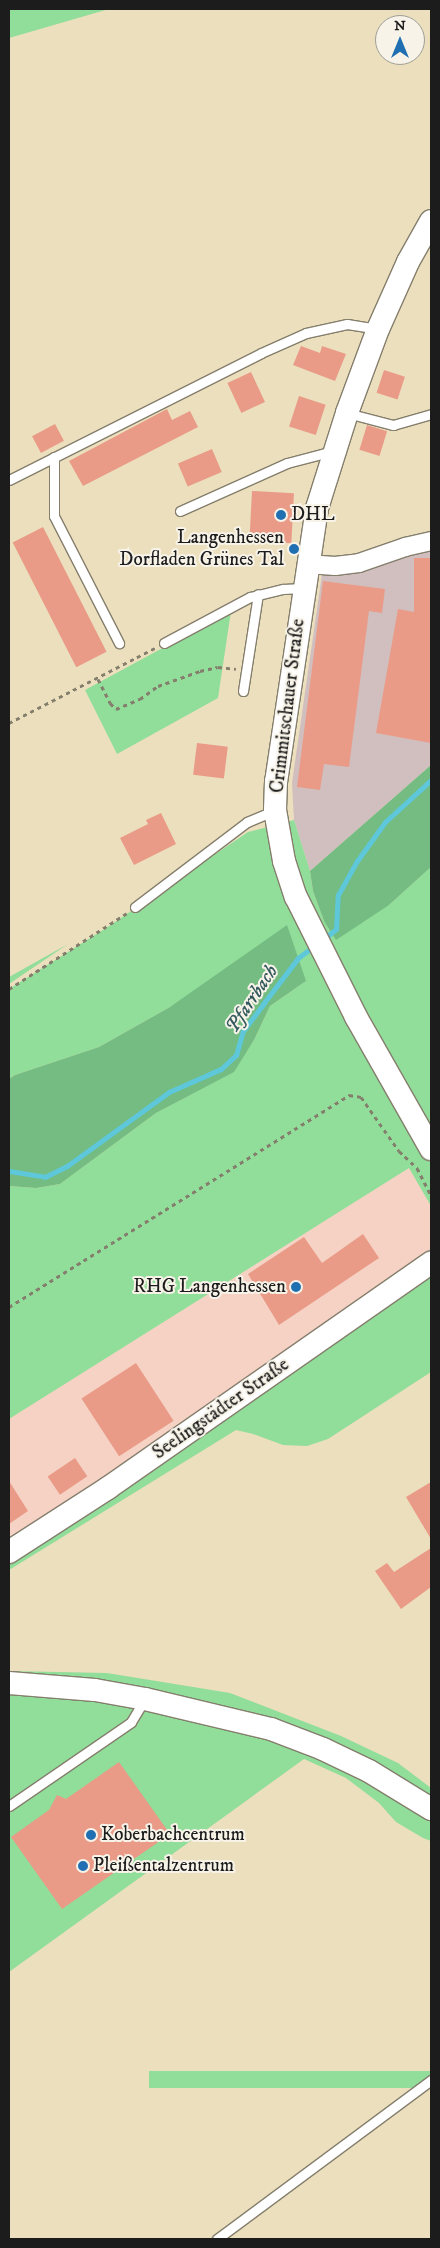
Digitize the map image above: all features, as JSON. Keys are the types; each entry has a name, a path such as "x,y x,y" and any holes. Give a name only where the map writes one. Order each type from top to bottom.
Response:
{"street":[{"name":"Crimmitschauer Straße","path":"428,230 392,295 378,329 334,451 317,508 307,564 276,781 275,810 284,861 296,897 311,931 431,1149"},
{"path":"307,564 335,566 359,563 405,547 431,541"},
{"name":"Seelingstädter Straße","path":"9,1552 108,1488 431,1263"},
{"path":"9,1683 95,1690 145,1699 271,1729 323,1749 369,1771 431,1809"}],"lane":[{"path":"9,480 253,357 306,333 347,324 378,329"},
{"path":"347,413 393,425 431,414"},
{"path":"180,511 286,463 334,451"},
{"path":"54,457 54,516 119,643"},
{"path":"164,643 240,600 283,589 304,588"},
{"path":"243,692 258,594"},
{"path":"135,907 247,822 275,810"},
{"path":"9,1806 131,1722 145,1699"},
{"path":"218,2239 431,2080"}],"path":[{"path":"9,723 98,679 164,643"},
{"path":"98,679 110,703 116,710 140,699 158,686 200,670 218,667 246,671"},
{"path":"9,989 106,928 135,907"},
{"path":"9,1307 349,1095 361,1097 399,1151 417,1168 431,1195"}],"shaded area":[{"path":"431,547 431,765 310,871 294,820 292,783 322,574"},
{"path":"409,1168 431,1206 431,1249 221,1412 9,1555 9,1419"}],"green space":[{"path":"9,9 109,9 9,38"},
{"path":"231,611 218,698 117,754 85,690"},
{"path":"431,765 431,867 389,905 336,940 324,921 313,891 310,871"},
{"path":"294,820 310,871 313,891 324,921 389,905 431,867 431,1206 409,1168 9,1419 9,1186 36,1188 60,1184 156,1113 233,1072 254,1040 270,1006 306,981 170,1007 99,1047 15,1075 9,1079 9,989 106,928 248,832"},
{"path":"287,925 306,981 270,1006 254,1040 234,1072 156,1113 60,1184 36,1188 9,1186 9,1079 15,1075 99,1047 170,1007"},
{"path":"68,944 9,984 9,977"},
{"path":"431,1249 431,1372 328,1439 307,1446 283,1445 236,1430 9,1570 9,1555 221,1412"},
{"name":"Pleißentalzentrum","path":"9,1671 107,1673 230,1693 341,1736 398,1763 431,1788 431,1841 396,1822 379,1803 346,1778 304,1759 9,1972"},
{"path":"149,2071 431,2071 431,2088 149,2088"}],"building":[{"path":"301,346 320,353 322,346 346,354 335,381 293,365"},
{"path":"384,370 405,377 398,400 377,393"},
{"path":"251,372 265,402 241,413 227,383"},
{"path":"299,396 326,405 316,435 289,426"},
{"path":"167,409 172,420 190,411 198,427 83,486 69,461"},
{"path":"55,424 64,441 41,453 32,436"},
{"path":"367,425 387,431 379,456 359,450"},
{"path":"212,449 222,472 188,486 178,463"},
{"path":"252,491 294,493 291,543 249,541"},
{"path":"43,527 107,652 76,667 13,542"},
{"path":"414,558 431,558 431,743 376,733 398,609 414,612"},
{"path":"323,581 385,589 382,613 369,611 349,767 324,764 320,790 297,787"},
{"path":"197,743 228,747 224,779 193,775"},
{"path":"161,813 176,844 134,865 120,838 148,824 146,820"},
{"name":"RHG Langenhessen","path":"363,1234 379,1258 279,1325 248,1274 304,1237 322,1263"},
{"path":"136,1363 174,1421 119,1456 81,1398"},
{"path":"75,1458 87,1476 60,1495 48,1476"},
{"path":"9,1481 28,1511 9,1524"},
{"path":"431,1482 431,1539 406,1497"},
{"path":"431,1548 431,1587 401,1609 375,1571 387,1563 394,1572"},
{"name":"Koberbachcentrum","path":"119,1762 170,1834 62,1909 11,1837 49,1810 57,1795 66,1799"}],"waterway":[{"name":"Pfarrbach","path":"324,939 336,929 338,895 357,861 385,822 431,780"},
{"name":"Pfarrbach","path":"9,1171 45,1177 67,1166 169,1092 221,1069 236,1055 243,1031 263,1004 298,958 315,945"}],"place":[{"name":"DHL","path":"281,515"},
{"name":"Langenhessen Dorfladen Grünes Tal","path":"294,549"},
{"name":"RHG Langenhessen","path":"296,1287"},
{"name":"Koberbachcentrum","path":"91,1835"},
{"name":"Pleißentalzentrum","path":"83,1866"}]}
